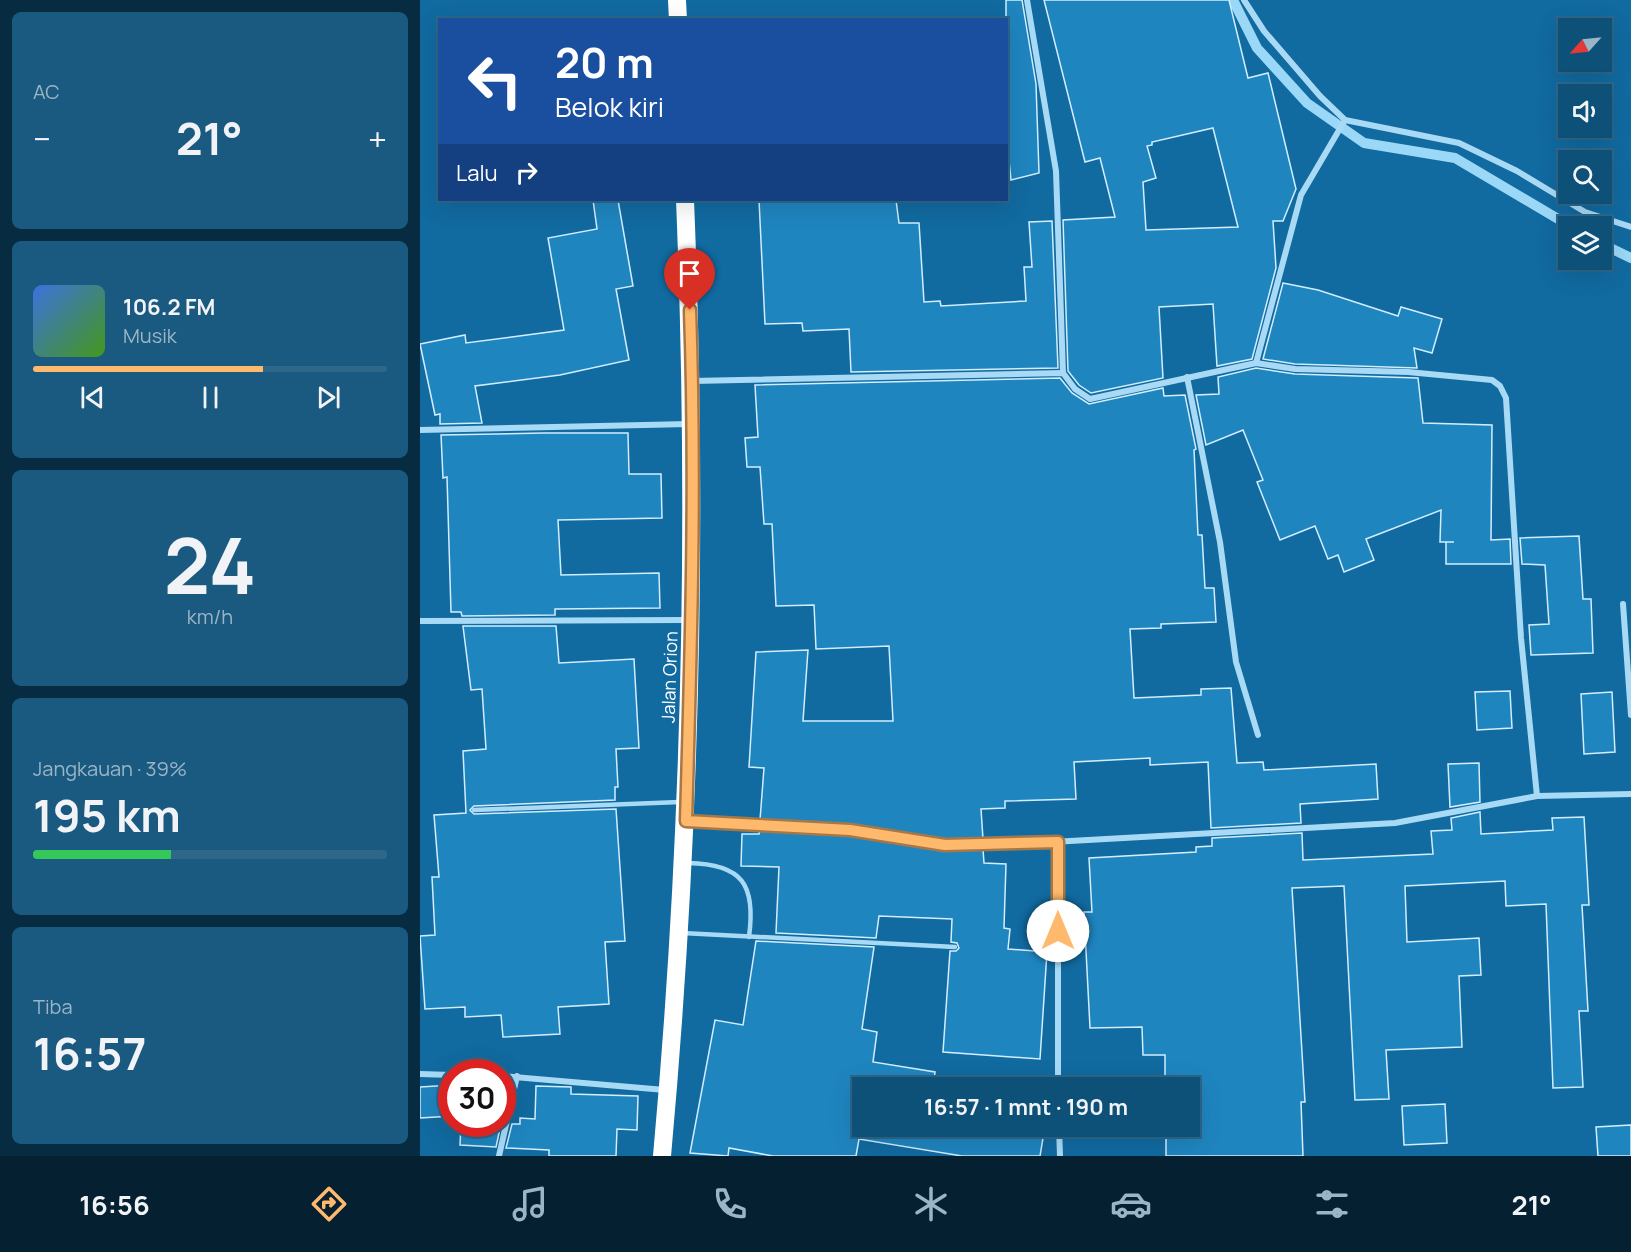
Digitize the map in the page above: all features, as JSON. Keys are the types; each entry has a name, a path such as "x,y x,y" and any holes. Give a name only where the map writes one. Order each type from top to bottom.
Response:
{"highway":[{"path":"677,0 678,18"},
{"name":"Jalan Orion","path":"662,1156 686,821 692,620 693,381 685,201"}],"street":[{"path":"1027,0 1056,171 1063,373 1075,389 1090,399 1256,363 1295,369 1408,372 1478,378 1492,380 1500,386 1506,398 1521,638 1537,796"},
{"path":"1244,0 1264,31 1344,121 1459,143 1517,171 1586,212 1631,228"},
{"path":"1256,363 1300,195 1344,121"},
{"path":"693,381 1063,373"},
{"path":"1187,377 1220,542 1236,662 1258,735"},
{"path":"420,430 693,424"},
{"path":"1623,604 1631,715"},
{"path":"420,621 692,620"},
{"path":"686,821 850,830 945,845 1058,842 1395,823 1537,796 1631,794"},
{"path":"1058,842 1058,1077"},
{"path":"420,1074 438,1075"},
{"path":"499,1156 517,1076 544,1081 668,1090"},
{"path":"1059,1137 1059,1156"}],"lane":[{"path":"474,810 686,802"},
{"path":"682,863 710,864 740,876 750,892 751,917 748,937"},
{"path":"677,932 954,946"}],"building":[{"path":"1006,0 1022,0 1036,84 1039,173 1011,180 1008,151 1008,18 1006,18"},
{"path":"1044,0 1229,0 1248,78 1268,73 1296,189 1283,221 1273,221 1276,268 1252,359 1217,366 1213,304 1159,307 1163,378 1091,393 1079,385 1068,371 1063,220 1115,217 1100,158 1085,162","holes":["1213,128 1238,227 1146,230 1143,182 1156,178 1147,146 1152,145 1152,142"]},
{"path":"593,201 618,201 633,286 616,289 629,360 560,375 475,386 482,423 440,424 440,414 435,415 420,344 465,335 466,343 564,330 548,238 597,229"},
{"path":"759,201 896,201 899,223 919,223 924,302 940,301 941,306 1026,301 1024,267 1032,267 1029,222 1052,221 1058,368 851,372 849,329 803,331 802,323 765,324"},
{"path":"1283,283 1318,290 1398,316 1401,307 1442,319 1432,353 1414,348 1417,368 1295,364 1263,359"},
{"path":"1256,368 1295,374 1418,378 1423,423 1492,425 1491,540 1510,539 1511,564 1446,564 1446,542 1440,542 1441,510 1366,539 1374,560 1344,572 1338,555 1328,559 1315,526 1280,540 1257,482 1263,480 1243,430 1206,445 1196,395 1219,394 1218,377"},
{"path":"1060,378 1072,393 1089,404 1163,388 1164,396 1185,395 1196,449 1194,450 1198,535 1202,535 1205,588 1214,588 1216,622 1161,624 1161,628 1130,629 1134,698 1201,695 1201,689 1231,688 1237,763 1263,762 1264,770 1376,764 1378,799 1300,804 1301,823 1211,828 1208,762 1150,765 1150,758 1074,762 1076,799 1005,801 1005,808 981,809 983,839 945,840 850,825 760,820 764,768 749,767 756,652 808,650 803,721 893,721 889,646 816,649 814,605 776,606 772,524 764,524 760,467 747,467 745,438 758,437 755,385"},
{"path":"628,433 629,474 661,474 662,518 558,520 561,575 659,573 660,608 555,609 555,615 462,616 461,612 451,612 447,477 443,478 441,435"},
{"path":"1579,536 1583,599 1591,599 1593,653 1531,655 1529,625 1549,624 1545,565 1522,564 1520,538"},
{"path":"463,626 556,626 559,663 634,659 639,748 616,749 618,787 615,787 615,800 474,806 470,810 474,814 616,809 625,941 605,942 609,1004 558,1007 560,1034 503,1037 501,1015 465,1017 465,1007 425,1009 420,936 435,935 432,877 439,877 434,815 466,813 463,751 486,749 482,689 471,690"},
{"path":"1510,691 1512,728 1477,730 1475,692"},
{"path":"1612,692 1615,752 1584,754 1581,694"},
{"path":"1479,763 1480,802 1450,807 1448,764"},
{"path":"1480,812 1481,834 1553,830 1552,818 1584,817 1589,905 1582,905 1588,1011 1579,1011 1583,1087 1553,1088 1546,904 1506,906 1505,881 1405,886 1407,942 1479,938 1481,975 1459,976 1462,1047 1386,1050 1389,1099 1355,1100 1344,886 1292,888 1305,1102 1301,1102 1303,1156 1166,1156 1166,1137 1200,1137 1200,1077 1165,1077 1165,1055 1143,1055 1142,1027 1090,1028 1084,912 1092,912 1089,858 1196,852 1196,847 1212,846 1212,838 1302,833 1303,860 1433,854 1431,831 1452,830 1451,818"},
{"path":"760,830 849,835 944,850 983,849 984,863 1006,864 1004,928 1010,929 1008,949 1047,952 1040,1059 943,1052 950,951 956,951 959,948 957,943 951,942 952,919 879,916 876,938 776,933 779,867 741,866 742,834 759,834"},
{"path":"756,941 874,947 862,1029 877,1032 873,1062 935,1072 934,1077 852,1077 852,1137 1043,1137 1040,1156 962,1156 859,1139 856,1156 773,1156 729,1148 728,1156 690,1153 715,1020 743,1025"},
{"path":"438,1086 438,1117 420,1118 420,1087"},
{"path":"536,1086 571,1087 571,1094 638,1096 637,1130 617,1129 616,1156 549,1156 549,1150 506,1148 509,1137 516,1137 516,1124 520,1124 520,1118 535,1119"},
{"path":"1445,1104 1447,1143 1404,1145 1402,1106"},
{"path":"1631,1125 1631,1156 1598,1156 1596,1127"},
{"path":"460,1137 498,1137 496,1147 460,1145"}],"waterway":[{"path":"1233,0 1257,48 1307,103 1364,143 1455,158 1558,219"},
{"path":"1612,249 1631,258"}],"route":[{"path":"690,310 693,381 692,620 686,821 850,830 945,845 1058,842 1058,931"}]}
